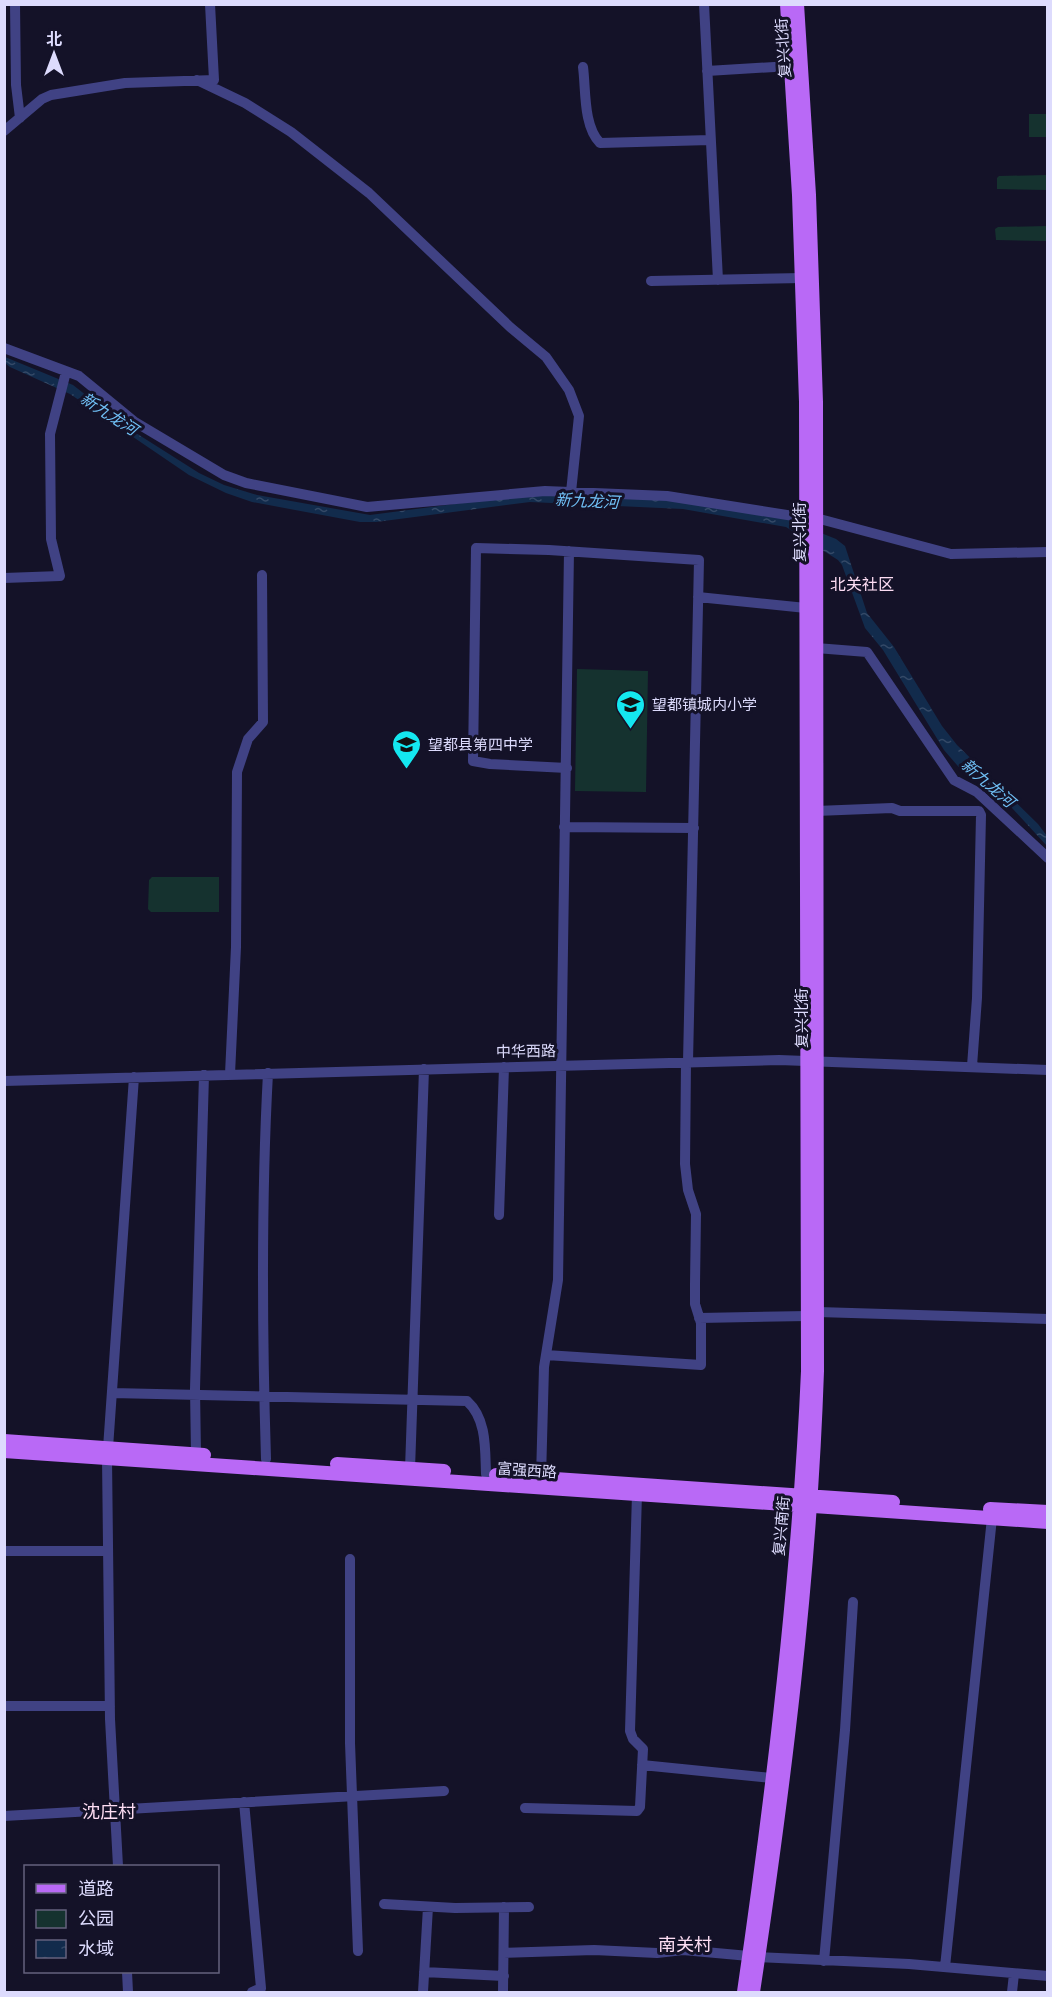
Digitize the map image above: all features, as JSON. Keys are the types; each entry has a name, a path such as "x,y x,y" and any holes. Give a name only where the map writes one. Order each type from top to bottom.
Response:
{"main road":[{"name":"复兴北街","path":"787,4 803,278 811,521"},
{"name":"复兴北街","path":"797,4 813,292 811,521 806,608 813,1060"},
{"name":"复兴北街","path":"810,548 816,648 813,1060"},
{"name":"复兴南街","path":"744,1992 754,1957 791,1690 805,1501 813,1314 813,1060"},
{"name":"富强西路","path":"4,1441 108,1453 637,1494 1047,1512"},
{"name":"富强西路","path":"4,1451 196,1454 541,1478 1047,1522"},
{"name":"复兴南街","path":"753,1992 754,1957 771,1778 805,1501"}],"street":[{"path":"15,4 16,86 20,118"},
{"path":"4,131 42,99 51,95 125,84 214,80 210,4"},
{"path":"704,4 718,280"},
{"path":"707,70 791,66"},
{"path":"583,67 589,121 595,138 600,143 710,140"},
{"path":"197,80 245,103 291,132 317,152 369,194 510,327 546,357 569,390 579,416 571,492"},
{"path":"651,281 803,278"},
{"path":"4,348 79,376 135,422 224,475 246,483 378,507 520,492 571,492 699,499 811,521 951,554 1047,552"},
{"path":"4,578 60,576 51,539 50,434 66,372"},
{"path":"546,1355 701,1365 699,1318 695,1304 696,1214 688,1190 685,1164 699,561 570,551 476,548 473,761 567,768"},
{"path":"541,1478 546,1355 558,1280 559,1065 570,551"},
{"path":"230,1074 236,947 237,772 248,739 262,722 262,575"},
{"path":"698,597 806,608"},
{"path":"816,648 867,652 954,780 976,792 1046,856"},
{"path":"816,812 892,808 900,811 979,811 981,815 977,998 972,1066"},
{"path":"564,827 694,828"},
{"name":"中华西路","path":"4,1081 813,1060 1047,1070"},
{"path":"500,1215 504,1067"},
{"path":"411,1469 419,1160 424,1069"},
{"path":"266,1459 261,1307 262,1173 268,1073"},
{"path":"196,1454 195,1394 204,1075"},
{"path":"118,1865 110,1706 108,1453 134,1077"},
{"path":"699,1318 813,1314 1047,1318"},
{"path":"112,1393 467,1401 476,1409 484,1438 486,1474"},
{"path":"525,1808 637,1811 640,1807 643,1749 633,1739 630,1731 637,1494"},
{"path":"945,1968 992,1518"},
{"path":"4,1551 108,1551"},
{"path":"350,1558 352,1796 358,1951"},
{"path":"824,1961 845,1730 853,1602"},
{"path":"4,1706 110,1706"},
{"path":"642,1765 771,1778"},
{"path":"4,1816 444,1791"},
{"path":"244,1802 261,1988 252,1992"},
{"path":"384,1904 529,1907"},
{"path":"423,1992 428,1906"},
{"path":"504,1908 504,1992"},
{"path":"504,1953 594,1950 657,1953 683,1950 754,1957 1047,1976"},
{"path":"424,1972 504,1976"},
{"path":"127,1973 128,1992"},
{"path":"1012,1992 1014,1974"}],"green space":[{"path":"1029,114 1047,114 1047,137 1029,137"},
{"path":"1047,175 1047,190 997,189 999,176"},
{"path":"1047,226 1047,241 996,240 995,229 998,227"},
{"path":"577,669 648,671 646,792 575,791"},
{"path":"152,877 219,877 219,912 151,912 148,909 149,880"}],"water":[{"name":"新九龙河","path":"5,357 73,385 128,428 199,473 224,485 257,495 370,515 523,495 654,498 781,517 836,539 845,546 867,613 894,647 942,726 957,745 1038,824 1047,836 1047,846 1002,797 963,772 944,750 883,650 865,628 842,565 838,560 786,527 683,509 530,502 376,522 360,522 252,502 226,493 189,475 70,394 10,367 5,363"}],"place":[{"name":"望都镇城内小学","path":"631,730"},
{"name":"望都县第四中学","path":"407,770"}],"district":[{"name":"北关社区","path":"862,584"},
{"name":"沈庄村","path":"109,1811"},
{"name":"南关村","path":"685,1944"}]}
